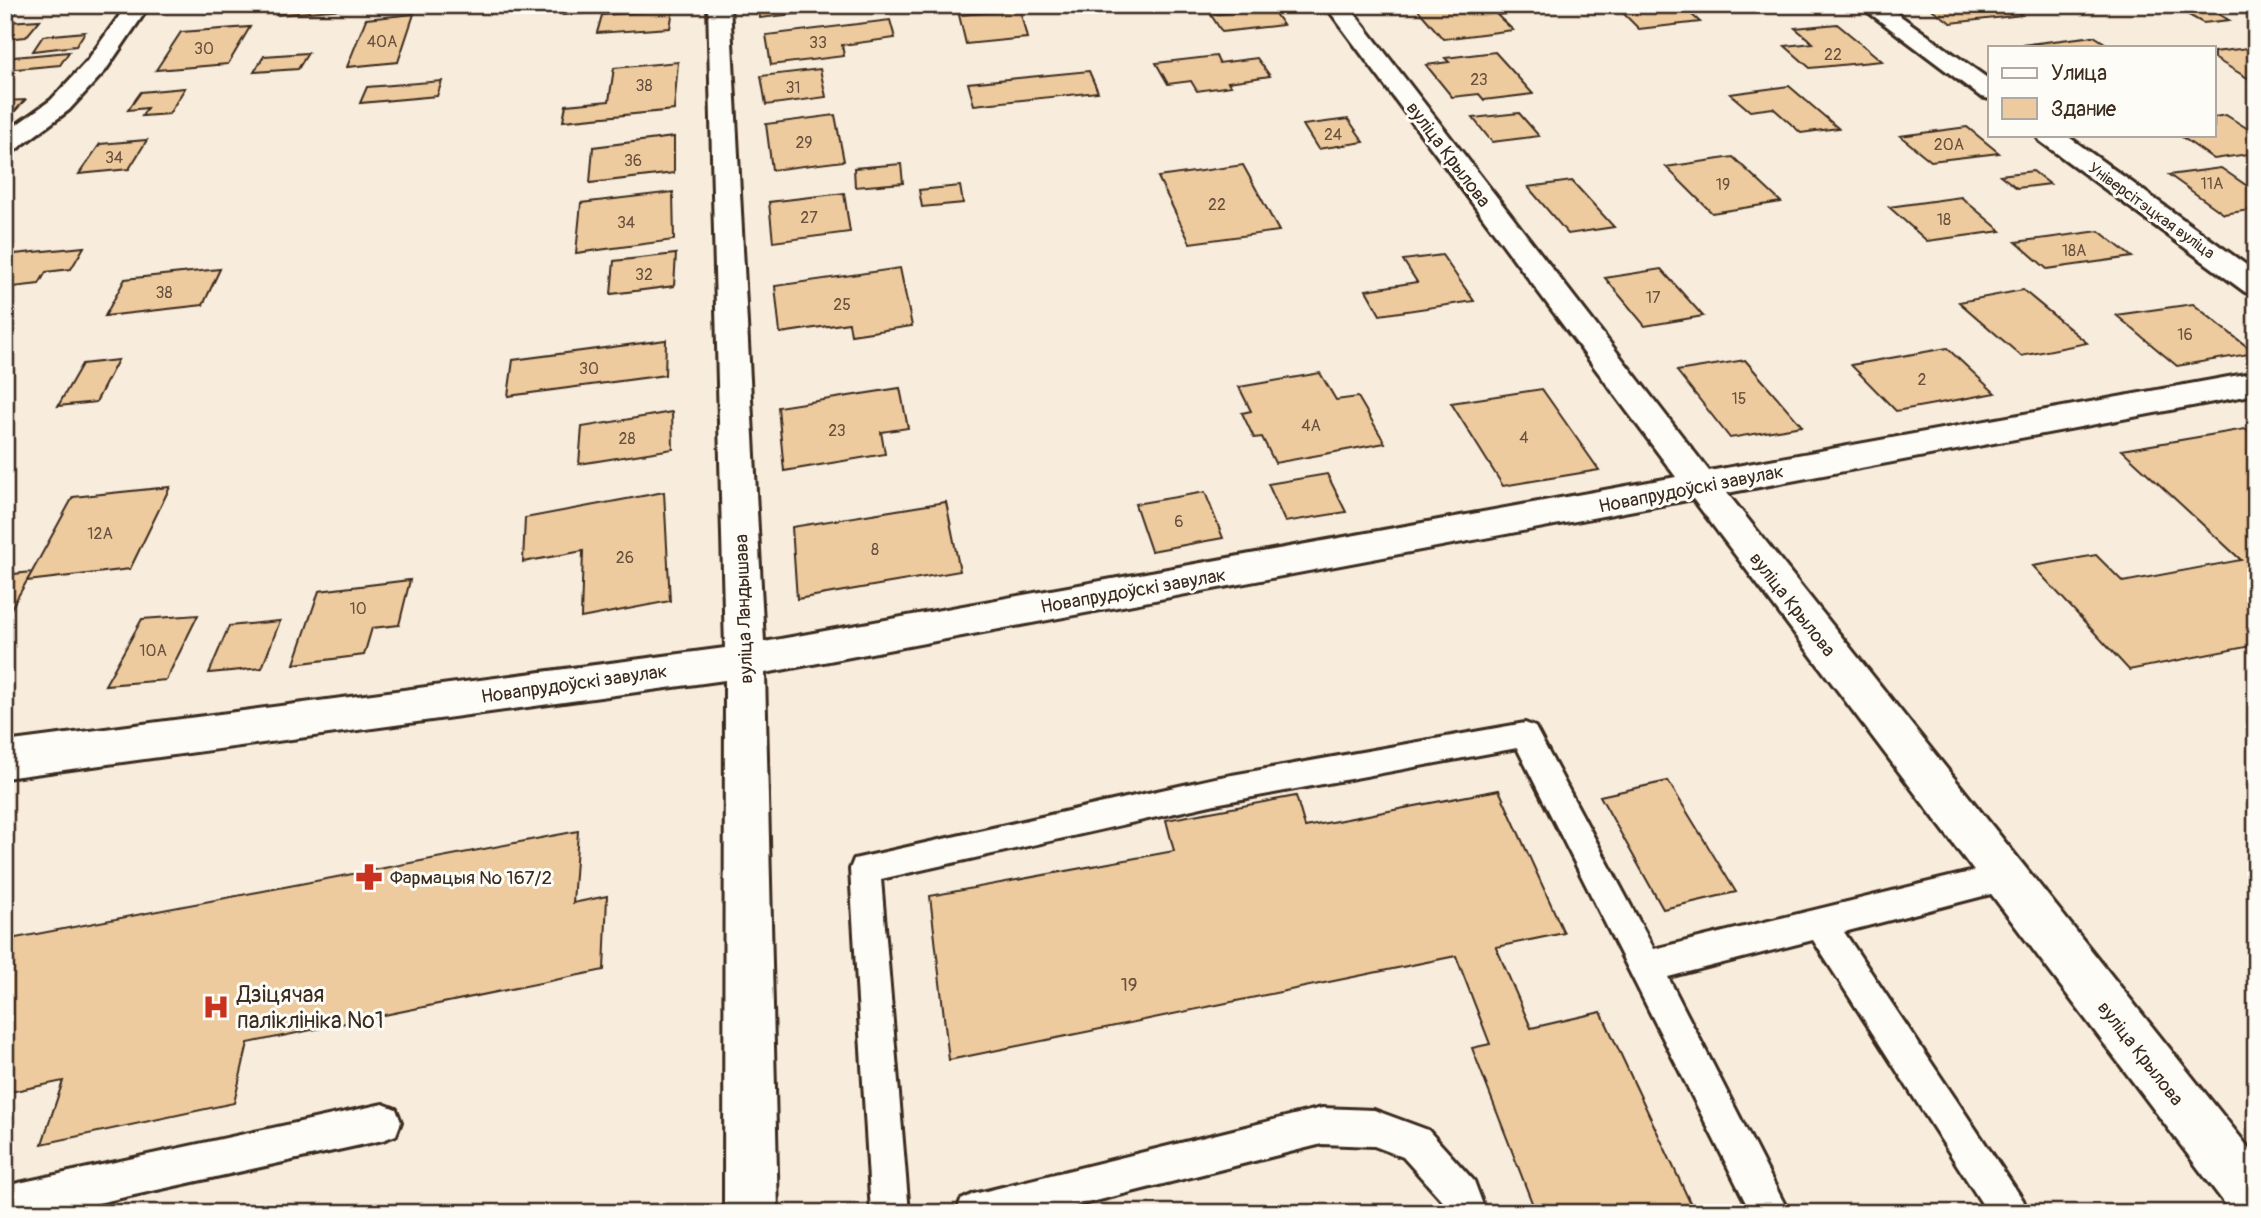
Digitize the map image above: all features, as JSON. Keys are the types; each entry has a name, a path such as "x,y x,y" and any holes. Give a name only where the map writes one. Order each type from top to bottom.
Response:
{"street":[{"path":"5,145 61,105 96,66 139,5"},
{"name":"вуліца Ландышава","path":"719,5 745,661 751,1213"},
{"name":"вуліца Крылова","path":"1336,5 2003,877 2256,1199"},
{"path":"1870,5 1988,91"},
{"name":"Універсітэцкая вуліца","path":"2050,136 2256,286"},
{"name":"Новапрудоўскі завулак","path":"5,760 745,661 2256,383"}],"lane":[{"path":"890,1213 865,869 1214,791 1525,735 1772,1213"},
{"path":"1646,967 2003,877"},
{"path":"1820,923 2010,1213"},
{"path":"5,1205 383,1122"},
{"path":"974,1213 1322,1126 1374,1128 1415,1143 1461,1194 1468,1213"}],"building":[{"path":"281,5 345,5 343,9 276,15"},
{"path":"565,5 603,5 602,12 563,15"},
{"path":"758,5 830,5 831,10 760,18"},
{"path":"1414,5 1511,5 1517,12 1497,15 1513,30 1443,39"},
{"path":"1615,5 1681,5 1700,22 1639,29"},
{"path":"1779,5 1820,5 1821,6 1786,11"},
{"path":"1926,5 2008,5 2022,15 1951,23"},
{"path":"2203,5 2229,20 2203,23 2174,7"},
{"path":"21,6 7,22 40,20 26,37 5,39 5,7"},
{"path":"1271,8 1283,25 1222,32 1211,15"},
{"path":"673,10 670,28 597,33 602,15"},
{"path":"1020,10 1027,38 966,44 959,15"},
{"path":"414,14 398,62 347,67 366,19"},
{"path":"890,20 895,38 842,45 844,56 771,65 766,35"},
{"path":"1837,24 1882,61 1810,68 1785,46 1813,43 1795,28"},
{"path":"250,27 228,64 156,70 181,32"},
{"path":"85,32 76,46 33,51 43,36"},
{"path":"2094,36 2109,46 2066,46 2021,45"},
{"path":"2248,48 2256,52 2256,83 2216,59 2216,52"},
{"path":"69,52 60,65 5,70 14,57"},
{"path":"1495,52 1533,94 1484,100 1479,94 1452,97 1426,65 1449,62 1445,58"},
{"path":"308,53 298,69 254,72 264,56"},
{"path":"1216,56 1219,63 1257,58 1270,76 1228,82 1231,86 1197,91 1191,81 1168,84 1156,63"},
{"path":"678,62 674,110 563,121 566,105 609,101 614,68"},
{"path":"820,69 826,97 766,105 761,76"},
{"path":"1089,71 1098,92 974,105 968,83"},
{"path":"442,81 437,96 360,103 367,87"},
{"path":"1789,86 1838,128 1801,133 1773,108 1750,111 1730,94"},
{"path":"185,88 169,114 142,116 147,108 128,110 141,92"},
{"path":"25,100 7,120 5,120 5,101"},
{"path":"1519,113 1539,136 1492,142 1473,118"},
{"path":"835,115 844,161 772,170 766,124"},
{"path":"2226,115 2256,134 2256,153 2214,159 2180,136 2216,136 2216,117"},
{"path":"1348,119 1364,142 1318,149 1303,125"},
{"path":"1967,127 1999,153 1931,161 1900,136"},
{"path":"674,137 674,173 590,183 593,147"},
{"path":"147,140 129,169 79,174 100,144"},
{"path":"1733,157 1781,202 1712,213 1666,167"},
{"path":"901,164 903,183 855,187 854,168"},
{"path":"1243,165 1279,231 1190,243 1158,177"},
{"path":"2221,168 2256,192 2256,209 2224,214 2169,175"},
{"path":"2033,171 2050,184 2017,188 2000,175"},
{"path":"1572,181 1614,227 1568,234 1528,187"},
{"path":"960,186 963,203 922,207 919,190"},
{"path":"673,192 674,240 576,253 581,203"},
{"path":"844,193 850,232 773,242 769,202"},
{"path":"1961,197 2001,231 1927,241 1889,207"},
{"path":"2099,231 2132,257 2047,269 2016,242"},
{"path":"84,247 71,269 46,272 39,284 5,288 5,255"},
{"path":"676,254 674,286 611,294 614,261"},
{"path":"1442,255 1474,301 1380,315 1366,290 1417,282 1403,260"},
{"path":"900,268 912,326 851,335 849,323 780,333 775,286"},
{"path":"220,269 203,305 105,316 125,279"},
{"path":"1661,269 1703,316 1645,326 1605,278"},
{"path":"2023,290 2087,343 2021,356 1959,302"},
{"path":"2193,304 2255,353 2177,366 2116,315"},
{"path":"666,340 665,375 508,396 513,360"},
{"path":"1947,348 1995,393 1896,411 1851,365"},
{"path":"118,360 96,402 58,406 82,364"},
{"path":"1745,360 1802,426 1730,438 1677,371"},
{"path":"1320,373 1336,400 1358,397 1385,443 1275,463 1262,437 1254,438 1242,413 1251,411 1239,387"},
{"path":"900,388 908,428 881,432 885,454 784,471 778,407"},
{"path":"1542,389 1599,470 1503,486 1451,403"},
{"path":"672,412 673,449 579,464 582,427"},
{"path":"2245,429 2256,437 2256,645 2129,670 2033,566 2096,555 2123,582 2241,560 2122,450"},
{"path":"1327,474 1346,512 1285,522 1268,484"},
{"path":"170,487 130,569 27,581 73,497"},
{"path":"664,492 670,601 581,618 583,551 523,562 525,518"},
{"path":"1205,492 1223,538 1151,551 1135,504"},
{"path":"946,502 960,571 797,599 792,527"},
{"path":"32,572 5,619 5,575"},
{"path":"410,580 399,625 372,628 364,655 294,664 319,591"},
{"path":"198,615 166,680 105,685 142,619"},
{"path":"280,621 262,668 209,673 229,626"},
{"path":"1668,781 1736,892 1663,909 1600,796"},
{"path":"1499,790 1564,933 1496,947 1531,1028 1601,1012 1695,1213 1536,1213 1472,1048 1490,1044 1456,956 949,1060 930,896 1174,851 1166,820 1296,796 1305,827"},
{"name":"Дзіцячая паліклініка №1","path":"578,831 573,903 607,896 604,970 248,1043 234,1103 42,1144 63,1081 5,1093 5,940"}],"place":[{"name":"Фармацыя № 167/2","path":"369,877"},
{"name":"Дзіцячая паліклініка №1","path":"216,1007"}]}
